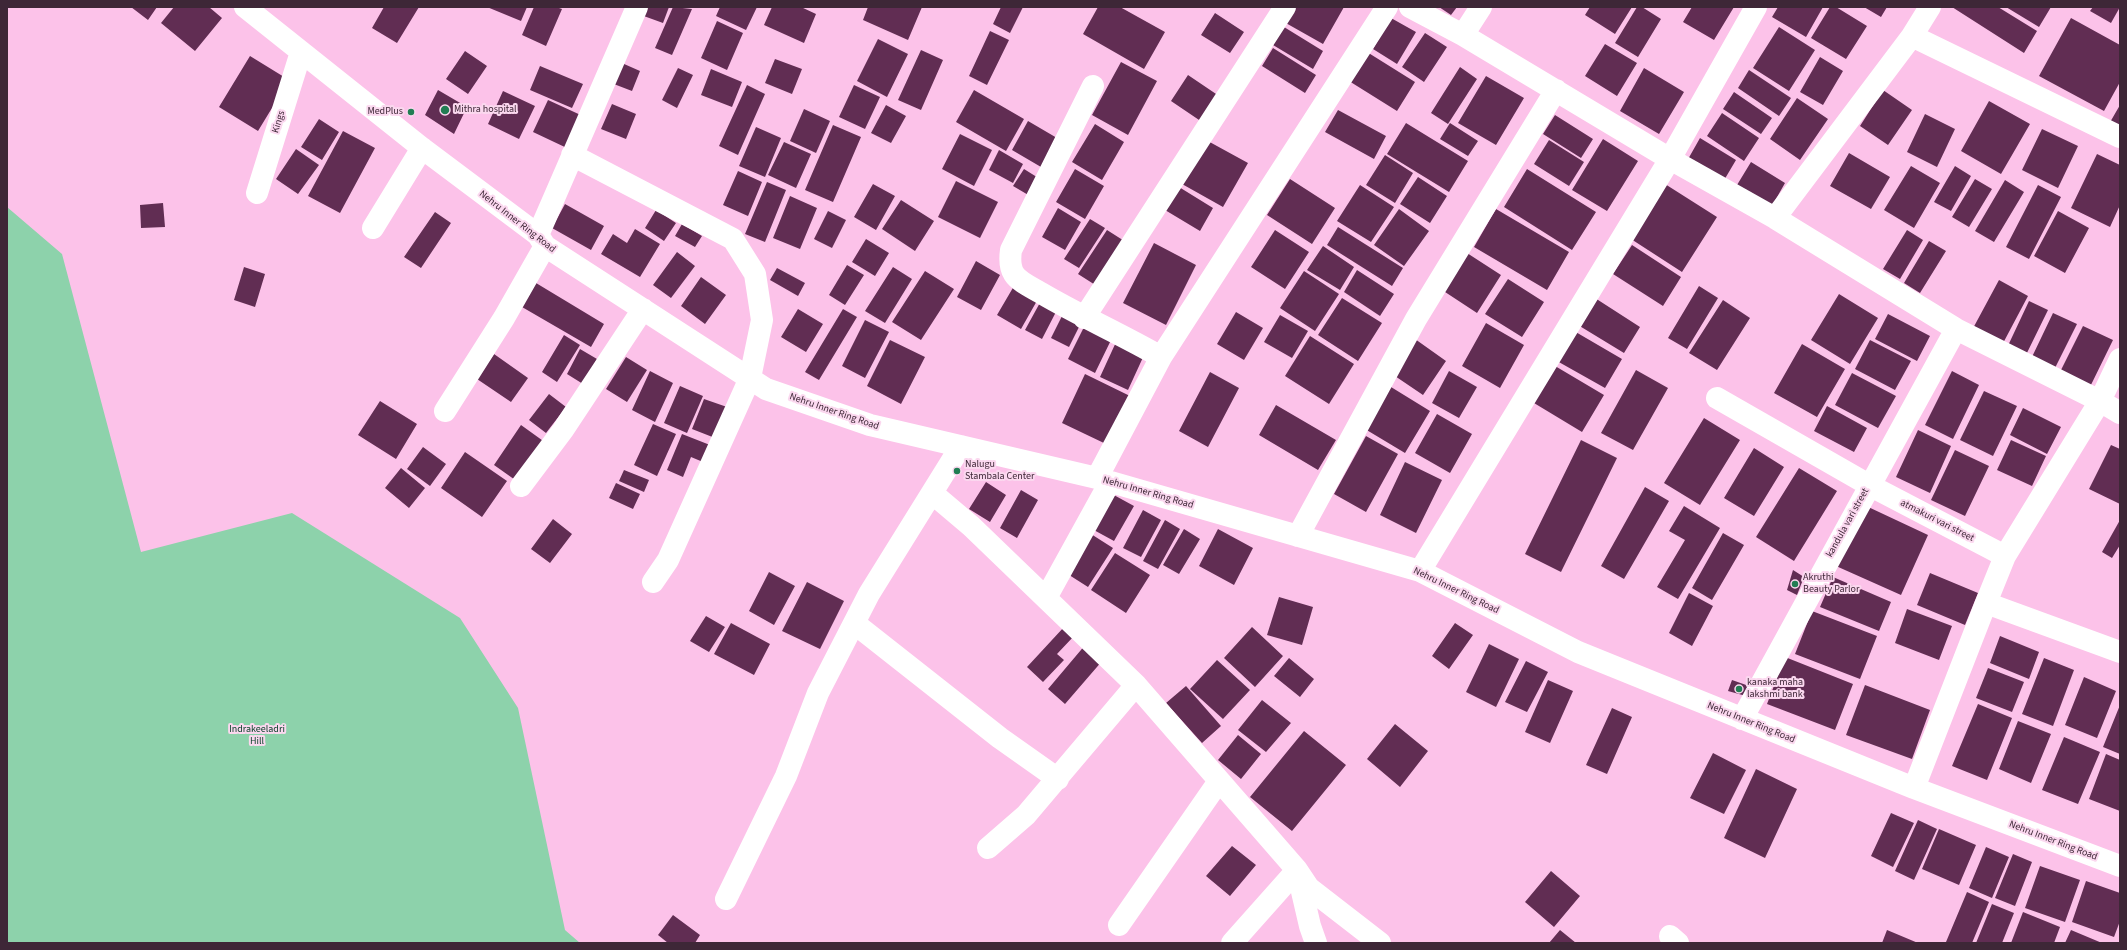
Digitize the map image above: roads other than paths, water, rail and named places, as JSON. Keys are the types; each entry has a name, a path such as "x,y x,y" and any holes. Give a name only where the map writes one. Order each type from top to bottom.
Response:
{"street":[{"name":"Nehru Inner Ring Road","path":"245,7 267,14 301,52 541,240 643,309 766,389 870,425 1103,480 1420,571 1578,652 1914,788 2120,866"},
{"path":"445,411 504,318 541,240 572,155 636,7"},
{"path":"1084,318 1285,7"},
{"path":"1046,598 1161,356 1387,7"},
{"path":"1410,7 1463,35 1670,159 1775,218 1956,329 2100,401 2120,413"},
{"path":"1463,35 1481,7"},
{"path":"1420,571 1670,159 1756,7"},
{"path":"1775,218 1912,36 1930,7"},
{"path":"1912,36 2120,137"},
{"name":"Kings","path":"257,194 301,52"},
{"path":"1093,86 1011,250 1010,261 1014,274 1024,282 1084,318 1129,338 1161,356"},
{"path":"1298,536 1416,319 1556,90"},
{"path":"373,228 422,148"},
{"path":"572,155 733,239 755,274 762,320 750,378 668,560 653,582"},
{"path":"520,486 563,430 643,309"},
{"name":"kandula vari street","path":"1742,719 1956,329"},
{"path":"1914,788 2005,556 2100,401 2120,358"},
{"name":"atmakuri vari street","path":"1717,398 1869,486 2005,556"},
{"path":"726,899 786,776 818,693 869,594 961,446"},
{"path":"932,493 971,526 1136,685 1297,870 1309,888 1380,943"},
{"path":"1986,603 2120,652"},
{"path":"854,623 1000,738 1058,779"},
{"path":"988,848 1026,815 1136,685"},
{"path":"1119,925 1219,781"},
{"path":"1232,943 1297,870"},
{"path":"1297,870 1316,943"}],"place":[{"name":"Mithra hospital","path":"445,110"},
{"name":"MedPlus","path":"411,112"},
{"name":"Nalugu Stambala Center","path":"957,471"},
{"name":"Akruthi Beauty Parlor","path":"1795,584"},
{"name":"kanaka maha lakshmi bank","path":"1739,689"}],"park label":[{"name":"Indrakeeladri Hill","path":"257,736"}]}
